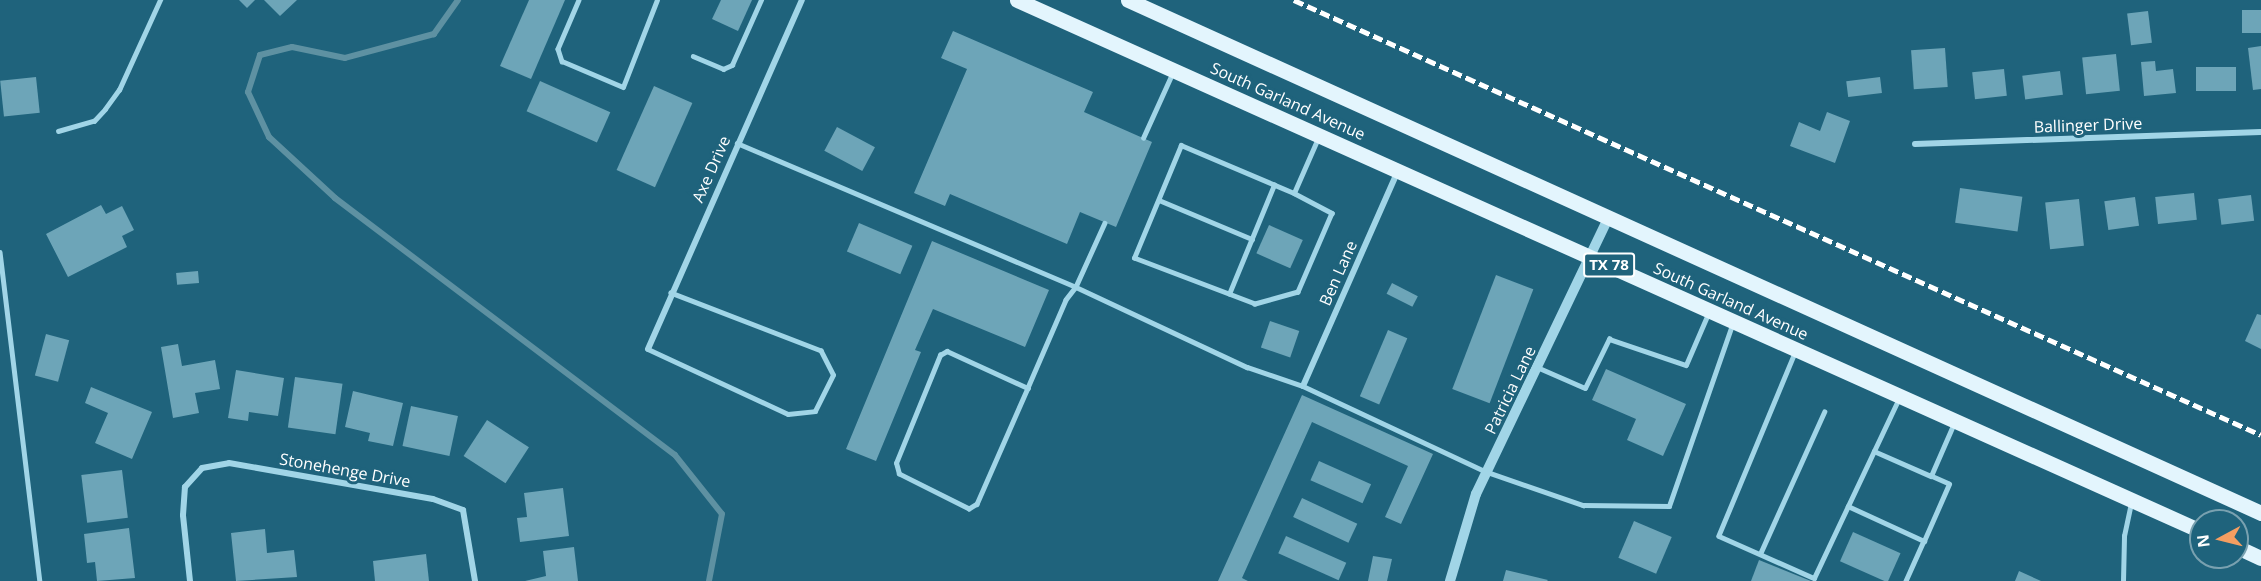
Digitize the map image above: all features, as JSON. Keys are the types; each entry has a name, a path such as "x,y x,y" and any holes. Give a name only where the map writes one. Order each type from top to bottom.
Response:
{"main road":[{"name":"South Garland Avenue","path":"1017,0 2189,526"},
{"name":"South Garland Avenue","path":"1128,0 2261,513"}],"street":[{"name":"Axe Drive","path":"648,349 802,0"},
{"name":"Ballinger Drive","path":"1915,144 2261,132"},
{"name":"Ben Lane","path":"1303,386 1398,170"},
{"name":"Patricia Lane","path":"1450,581 1459,546 1487,472 1609,217"},
{"name":"Stonehenge Drive","path":"190,581 183,515 185,487 202,468 229,463 433,499 464,510 475,581"}],"lane":[{"path":"58,131 94,121 105,109 119,90 160,0"},
{"path":"579,0 558,50 562,61 623,87 657,0"},
{"path":"693,56 723,69 732,65 761,0"},
{"path":"1143,138 1174,70"},
{"path":"1294,193 1320,135"},
{"path":"737,143 1076,286 1247,367 1303,386 1487,472 1583,505 1669,506 1733,322"},
{"path":"1181,145 1294,193 1332,213 1298,292 1255,304 1134,258 1181,145"},
{"path":"1229,294 1274,185"},
{"path":"1159,200 1252,239"},
{"path":"1028,388 947,351 940,355 897,463 899,474 969,509 977,504 1028,388 1066,300 1076,286 1105,223"},
{"path":"0,252 40,581"},
{"path":"648,349 788,414 815,411 833,375 821,351 671,293"},
{"path":"1537,367 1585,388 1610,339 1686,365 1709,311"},
{"path":"1797,351 1719,536 1820,581"},
{"path":"1814,578 1899,396"},
{"path":"1760,555 1824,412"},
{"path":"1931,476 1955,421"},
{"path":"1874,450 1949,484 1906,581"},
{"path":"2123,581 2124,536 2132,500"},
{"path":"1848,506 1924,541"}],"building":[{"path":"239,0 255,0 247,8"},
{"path":"264,0 297,0 280,16"},
{"path":"529,0 565,0 531,79 500,66"},
{"path":"721,0 752,0 738,31 712,19"},
{"path":"2242,10 2261,10 2261,33 2242,33"},
{"path":"2148,11 2152,43 2131,45 2127,14"},
{"path":"953,31 1093,92 1084,112 1152,142 1116,227 1080,212 1067,244 950,194 945,206 914,193 967,69 941,58"},
{"path":"2261,46 2261,89 2253,90 2248,48"},
{"path":"1945,48 1948,87 1914,89 1911,50"},
{"path":"2116,54 2120,91 2086,94 2082,58"},
{"path":"2155,61 2156,71 2173,69 2176,93 2144,96 2141,62"},
{"path":"2196,67 2236,67 2236,91 2196,91"},
{"path":"2004,69 2007,96 1975,99 1972,72"},
{"path":"2060,71 2063,95 2025,99 2022,76"},
{"path":"36,77 40,113 4,117 0,81"},
{"path":"1880,77 1882,93 1848,97 1846,81"},
{"path":"540,81 610,112 597,142 527,111"},
{"path":"654,86 692,103 655,187 617,170"},
{"path":"1827,112 1850,121 1835,163 1790,146 1799,122 1820,131"},
{"path":"837,127 875,147 862,171 824,151"},
{"path":"1960,188 2022,197 2018,231 1955,223"},
{"path":"2194,193 2197,220 2158,224 2155,197"},
{"path":"2251,195 2254,221 2221,225 2218,199"},
{"path":"2135,197 2139,226 2108,230 2104,201"},
{"path":"2079,199 2084,246 2050,249 2045,203"},
{"path":"101,205 106,214 122,206 134,230 122,236 127,247 68,277 46,234"},
{"path":"859,223 912,246 900,274 847,252"},
{"path":"1269,225 1303,240 1290,268 1256,253"},
{"path":"932,241 1049,290 1025,347 933,309 915,350 921,352 876,461 846,449"},
{"path":"198,271 199,283 177,285 176,273"},
{"path":"1496,275 1533,289 1490,403 1452,389"},
{"path":"1392,283 1418,296 1412,307 1387,294"},
{"path":"2257,314 2261,315 2261,349 2245,341"},
{"path":"1270,321 1299,331 1290,358 1261,347"},
{"path":"1388,330 1407,338 1379,404 1360,396"},
{"path":"46,334 69,340 58,382 35,376"},
{"path":"178,344 182,366 215,360 220,389 195,393 199,413 173,418 161,347"},
{"path":"1606,369 1686,404 1663,456 1627,440 1636,419 1592,400"},
{"path":"236,370 284,378 278,416 249,412 248,421 228,418"},
{"path":"295,377 343,384 335,434 288,428"},
{"path":"91,387 152,412 132,459 95,443 108,413 85,403"},
{"path":"353,391 403,403 393,446 368,441 370,433 345,427"},
{"path":"1302,395 1433,454 1401,524 1385,517 1408,466 1312,422 1242,578 1248,581 1218,581"},
{"path":"411,406 458,416 449,456 402,446"},
{"path":"487,420 529,447 506,483 464,456"},
{"path":"1319,461 1371,484 1363,503 1310,480"},
{"path":"122,470 128,518 87,523 81,475"},
{"path":"563,488 569,536 520,542 517,518 527,517 524,493"},
{"path":"1302,498 1357,524 1348,543 1293,517"},
{"path":"1634,521 1672,537 1656,574 1618,558"},
{"path":"129,528 135,578 97,581 95,562 87,563 84,534"},
{"path":"265,529 267,553 294,550 297,577 236,581 231,533"},
{"path":"1853,532 1901,553 1888,581 1840,561"},
{"path":"1286,536 1346,563 1339,580 1278,553"},
{"path":"574,547 578,581 525,581 546,576 543,551"},
{"path":"426,554 429,581 375,581 373,561"},
{"path":"1373,556 1392,559 1387,581 1368,581"},
{"path":"1759,560 1811,581 1751,581"},
{"path":"1506,570 1548,580 1503,581"},
{"path":"2019,571 2041,581 2015,581"}],"waterway":[{"path":"458,0 434,34 345,58 292,47 260,55 248,92 269,137 335,198 675,455 722,514 709,581"}],"railway":[{"path":"1294,0 2261,435"}]}
